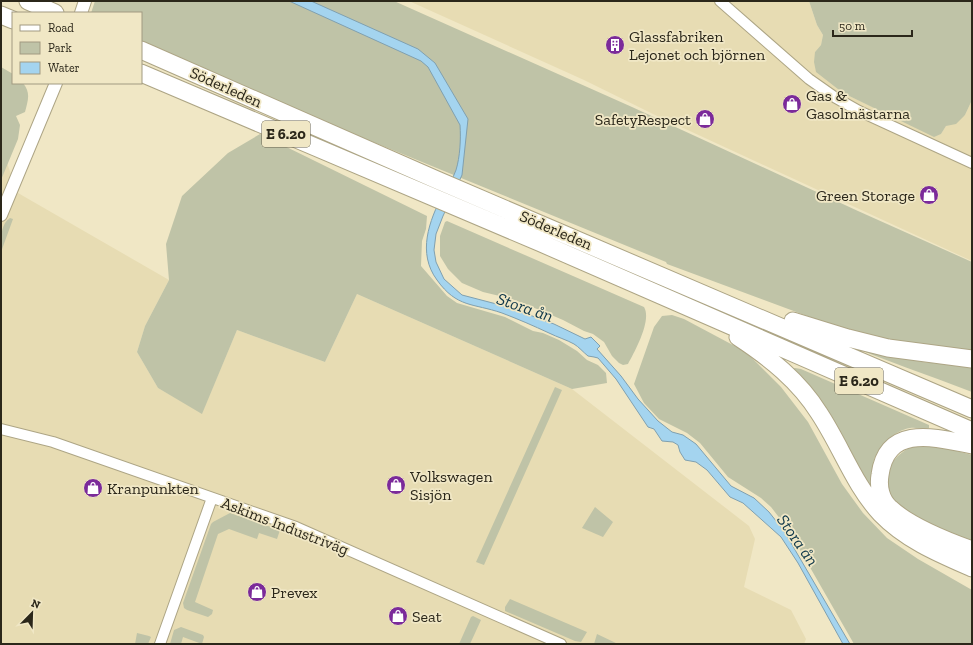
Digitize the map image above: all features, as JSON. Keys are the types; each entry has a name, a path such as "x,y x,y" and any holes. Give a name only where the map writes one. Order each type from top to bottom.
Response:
{"highway":[{"path":"28,1 53,12"},
{"path":"1,15 12,20"},
{"name":"Söderleden","path":"142,50 437,180 707,294 972,409"},
{"name":"Söderleden","path":"142,73 696,310 972,430"},
{"path":"707,294 848,338 888,348 972,359"},
{"path":"696,310 774,362 790,376 805,393 820,414 860,486 880,514 919,543 972,568"},
{"path":"972,445 923,436 908,438 895,444 886,455 880,470 879,487 885,502 900,516 955,544 972,550"}],"street":[{"path":"81,12 85,1"},
{"path":"720,1 809,79 836,98 859,111 972,163"},
{"path":"1,215 56,84"},
{"name":"Askims Industriväg","path":"1,429 53,442 296,527 561,644"},
{"path":"160,644 212,498"}],"shaded area":[{"path":"409,1 809,1 817,25 823,35 821,45 815,52 843,93 934,136 941,134 946,126 965,115 972,100 972,261 653,114 584,80"},
{"path":"1,147 18,193 169,280 145,326 137,352 158,388 202,413 237,330 325,362 357,294 572,389 749,526 755,539 744,587 791,610 806,639 804,644 1,644"}],"green space":[{"path":"95,1 394,1 632,107 972,262 972,355 922,348 826,323 667,264 666,262 356,135 142,41 142,12 91,12"},
{"path":"809,1 972,1 972,100 965,115 956,124 946,126 941,134 934,137 843,93 816,72 814,62 815,52 821,45 823,35 817,25"},
{"path":"1,67 12,73 12,84 24,84 28,93 28,97 25,112 16,116 20,125 18,139 1,180"},
{"path":"260,134 427,216 426,229 422,241 421,266 447,296 457,303 505,317 533,331 543,333 559,340 577,351 587,360 598,365 606,373 607,383 572,389 357,294 325,362 237,330 202,414 158,388 137,352 145,326 169,280 166,244 182,196 228,153"},
{"path":"10,218 13,219 1,252 1,238 4,224"},
{"path":"447,221 644,307 646,320 642,336 628,364 623,365 619,363 612,356 604,342 593,334 512,299 483,292 462,283 448,269 440,256 440,236 445,222"},
{"path":"672,315 684,319 746,352 781,387 808,422 842,484 863,513 887,538 918,559 972,590 972,644 854,644 788,529 771,507 761,498 728,477 700,443 687,433 659,419 644,403 634,384 654,327 662,316"},
{"path":"841,340 923,362 972,367 972,392 856,349 840,342"},
{"path":"792,369 801,369 929,425 929,428 904,429 893,435 884,444 874,460 870,488"},
{"path":"555,387 562,390 484,565 476,562"},
{"path":"930,444 972,455 972,544 937,529 912,515 901,507 893,498 888,489 888,476 893,461 910,447"},
{"path":"595,507 613,522 603,537 582,528"},
{"path":"230,513 280,530 277,539 259,533 257,539 229,529 218,534 195,602 213,610 212,614 208,617 187,610 184,608 183,603 211,524"},
{"path":"510,599 587,632 581,642 575,641 505,611 505,607"},
{"path":"473,616 481,620 470,644 459,644 471,617"},
{"path":"181,627 203,635 204,637 202,644 183,637 181,644 170,644 174,630"},
{"path":"137,633 151,637 148,644 135,644"},
{"path":"597,634 618,644 594,644"}],"water":[{"path":"289,1 311,1 418,49 435,63 468,119 462,175 436,234 434,250 436,262 444,279 462,295 508,307 554,324 585,339 591,337 600,346 597,349 658,421 672,432 683,435 696,444 731,486 754,498 769,512 784,531 850,644 843,644 798,563 781,537 743,503 730,497 707,470 696,462 685,460 678,445 673,442 662,441 654,429 648,427 616,379 598,358 588,356 571,343 520,320 459,300 444,289 431,270 426,248 427,237 433,215 456,170 460,148 460,125 428,67 421,61"}],"place":[{"name":"Glassfabriken Lejonet och björnen","path":"615,45"},
{"name":"Gas & Gasolmästarna","path":"792,104"},
{"name":"SafetyRespect","path":"705,119"},
{"name":"Green Storage","path":"929,195"},
{"name":"Volkswagen Sisjön","path":"396,485"},
{"name":"Kranpunkten","path":"93,488"},
{"name":"Prevex","path":"257,592"},
{"name":"Seat","path":"398,616"}],"water label":[{"name":"Stora ån","path":"525,307"},
{"name":"Stora ån","path":"798,540"}]}
